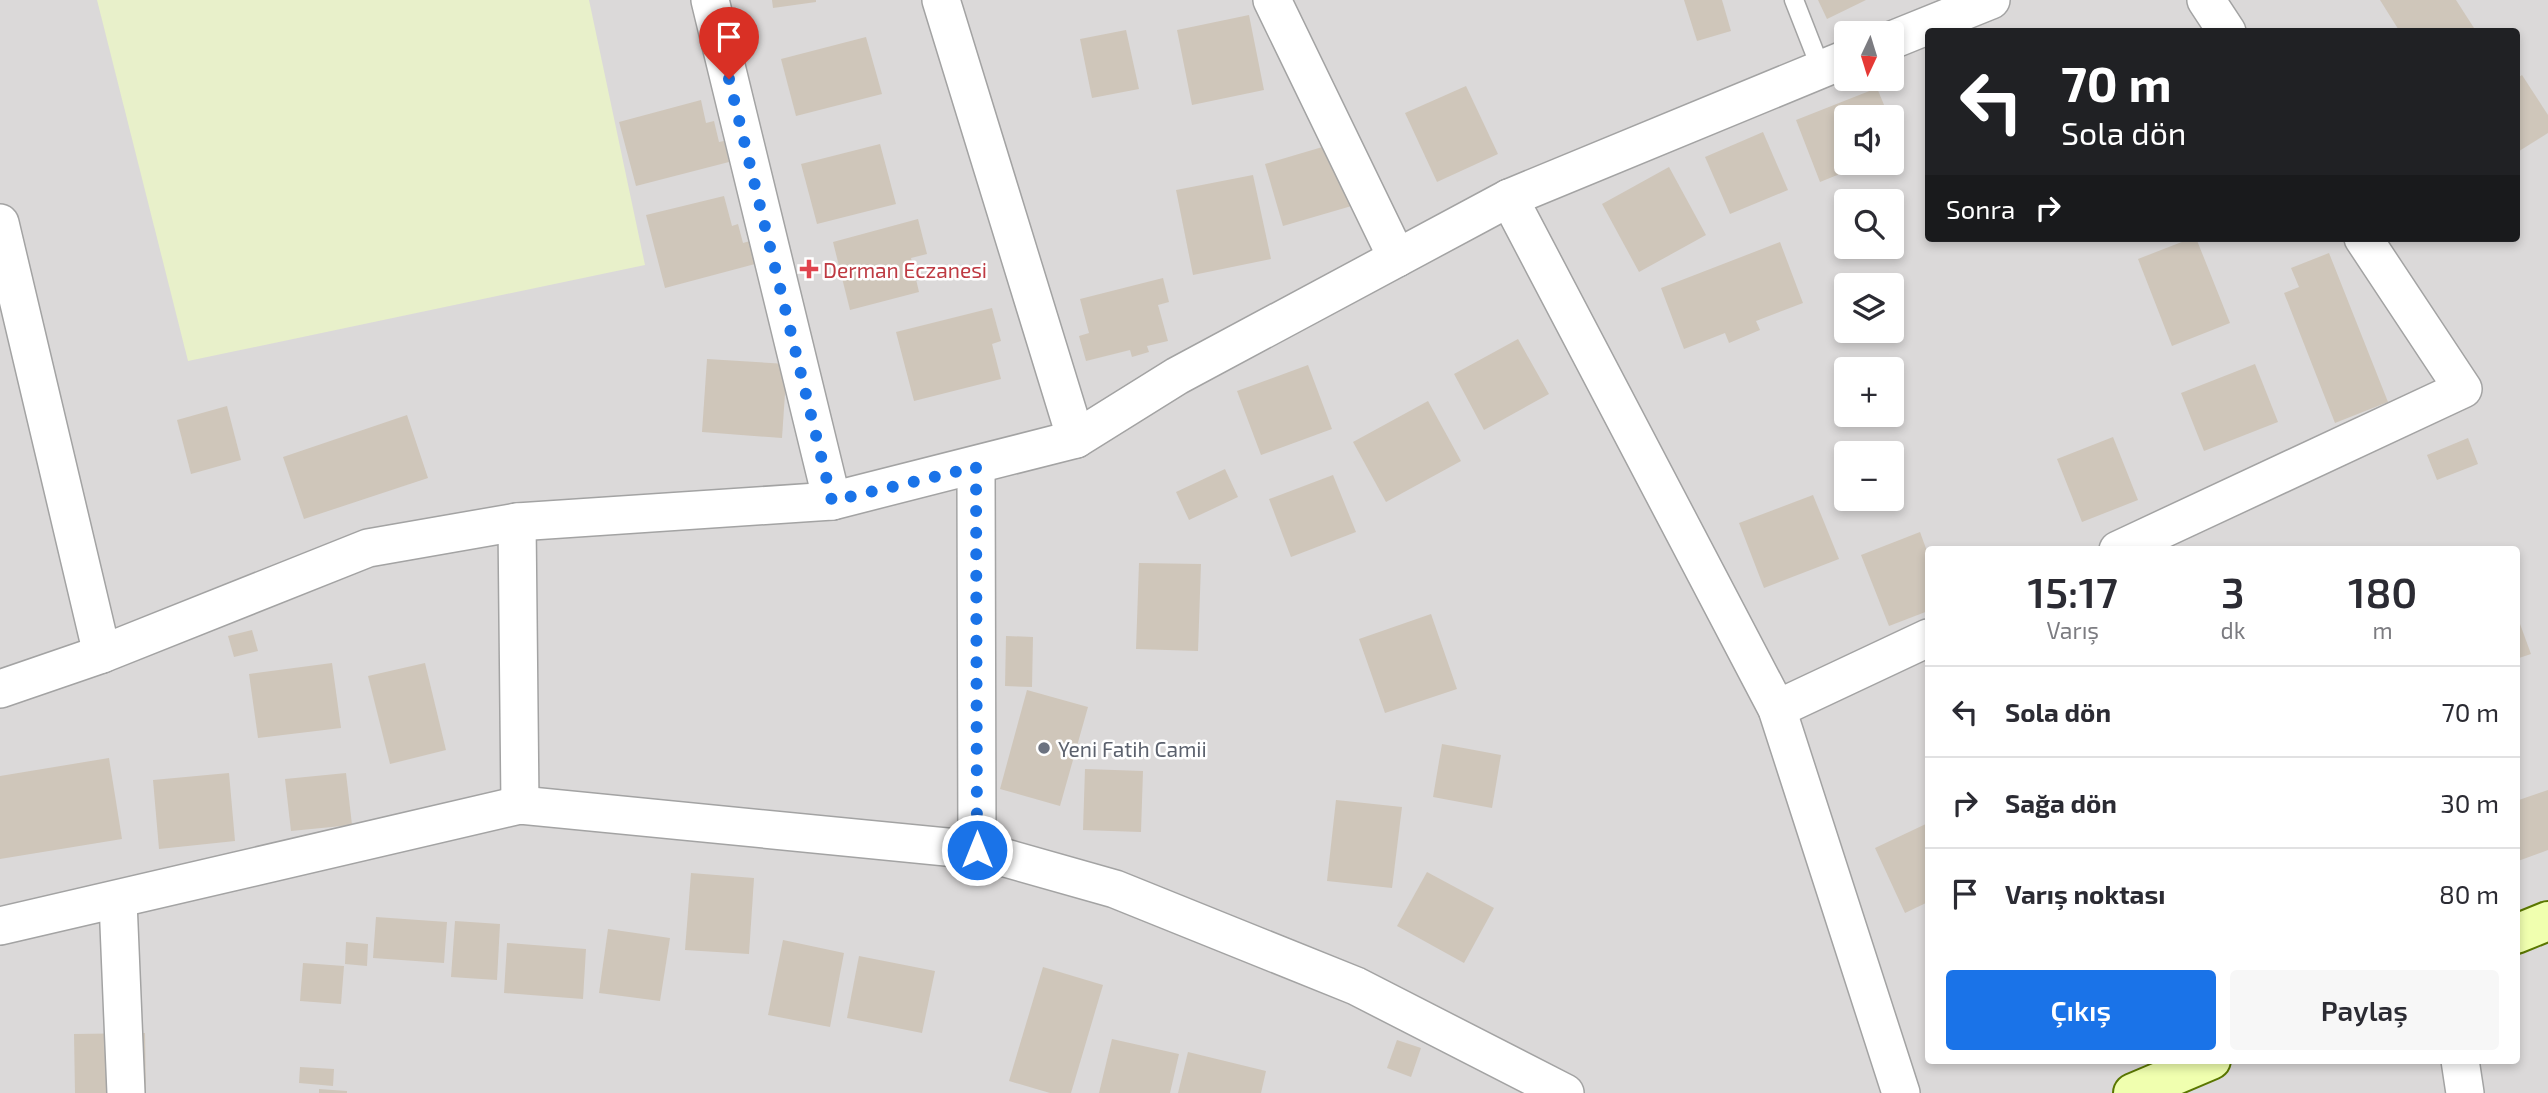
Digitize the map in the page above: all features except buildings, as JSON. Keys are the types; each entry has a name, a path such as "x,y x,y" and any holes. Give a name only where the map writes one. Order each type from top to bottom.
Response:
{"street":[{"path":"710,0 832,501"},
{"path":"941,0 1076,439"},
{"path":"1272,0 1398,258"},
{"path":"1904,35 1991,0"},
{"path":"2206,0 2224,28"},
{"path":"0,689 102,654 368,548 517,522 832,501 976,467 1076,439 1177,376 1509,198 1834,64"},
{"path":"1509,198 1777,709 1901,1093"},
{"path":"0,223 102,654"},
{"path":"2127,546 2463,389 2366,242"},
{"path":"976,467 977,850"},
{"path":"517,522 520,805"},
{"path":"1777,709 1925,639"},
{"path":"0,926 118,901 520,805 977,850 1115,889 1356,986 1565,1093"},
{"path":"118,901 126,1093"},
{"path":"2520,932 2548,921"},
{"path":"2133,1093 2202,1064"},
{"path":"2461,1064 2465,1093"}],"lane":[{"path":"1794,0 1834,64"}],"shaded area":[{"path":"0,0 2548,0 2548,1093 0,1093"}],"green space":[{"path":"97,0 589,0 645,265 188,361"}],"place":[{"name":"Derman Eczanesi","path":"809,269"},
{"name":"Yeni Fatih Camii","path":"1044,748"}],"route":[{"path":"729,79 832,501 976,467 977,850"}]}
